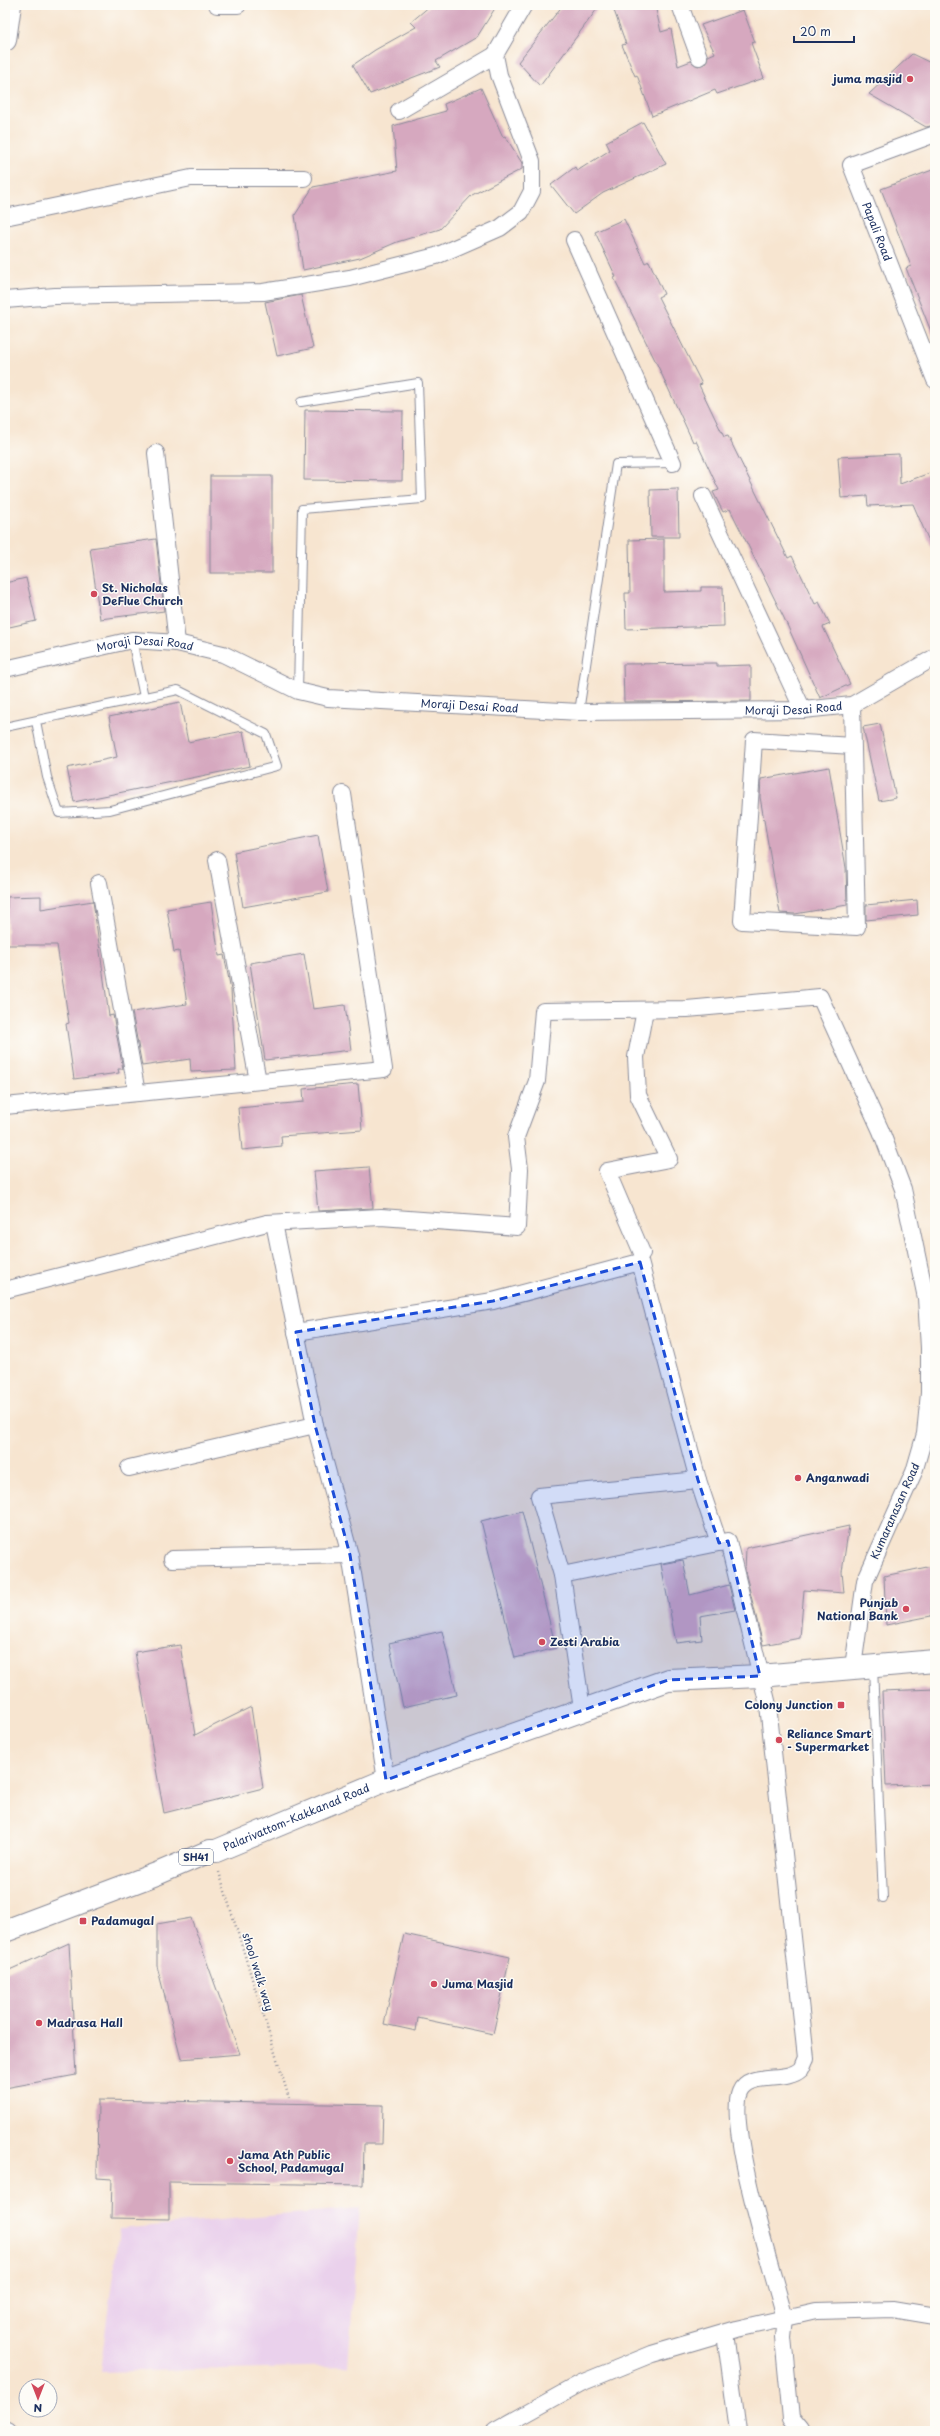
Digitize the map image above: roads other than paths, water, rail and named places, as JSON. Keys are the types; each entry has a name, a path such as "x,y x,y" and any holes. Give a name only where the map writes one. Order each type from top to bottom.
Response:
{"main road":[{"name":"Palarivattom-Kakkanad Road","path":"5,1931 159,1873 210,1851 216,1851 386,1780 582,1709 668,1680 760,1676 935,1661"}],"street":[{"path":"217,5 237,6"},
{"path":"399,111 495,55 524,5"},
{"path":"680,5 699,57"},
{"path":"5,300 55,296 263,292 350,278 436,256 500,228 521,212 532,191 532,161 499,75 495,55"},
{"name":"Papali Road","path":"935,134 851,165 935,380"},
{"path":"5,217 191,178 304,178"},
{"path":"574,240 672,463"},
{"path":"156,452 177,643"},
{"path":"703,496 803,710"},
{"name":"Moraji Desai Road","path":"5,669 132,640 177,643 223,654 298,691 328,698 579,712 803,710 852,705 935,657"},
{"path":"852,705 853,746 857,927 742,921 754,740 853,746"},
{"path":"5,1106 384,1069 343,794"},
{"path":"217,860 258,1081"},
{"path":"99,883 138,1093"},
{"name":"Kumaranasan Road","path":"645,1010 737,1006 820,997 881,1131 903,1189 926,1298 932,1403 914,1472 865,1581 863,1667"},
{"path":"5,1290 231,1231 274,1223 381,1217 517,1227 520,1170 516,1137 536,1081 542,1013 545,1010 645,1010 636,1057 638,1095 669,1159 607,1171 642,1253"},
{"path":"274,1223 315,1425 350,1555 386,1780"},
{"path":"296,1332 493,1301 640,1262 698,1480 719,1543"},
{"path":"129,1468 315,1425"},
{"path":"582,1709 562,1575 539,1496 698,1480"},
{"path":"562,1575 728,1541 768,1705 806,2058 801,2069 790,2075 753,2081 740,2091 737,2109 743,2159 785,2318 783,2337 791,2419 801,2431"},
{"path":"172,1559 350,1555"},
{"path":"495,2431 581,2383 652,2354 725,2333 816,2311 893,2309 935,2316"},
{"path":"725,2333 738,2431"}],"lane":[{"path":"298,691 302,509 422,500 418,383 301,402"},
{"path":"579,712 616,464 672,463"},
{"path":"132,640 144,697"},
{"path":"5,727 178,690 213,706 266,734 277,766 110,810 59,813 47,777 36,721"},
{"path":"863,1667 883,1898"}],"place":[{"name":"juma masjid","path":"910,79"},
{"name":"St. Nicholas DeFlue Church","path":"94,594"},
{"name":"Anganwadi","path":"798,1478"},
{"name":"Punjab National Bank","path":"906,1609"},
{"name":"Zesti Arabia","path":"542,1642"},
{"name":"Colony Junction","path":"841,1705"},
{"name":"Reliance Smart - Supermarket","path":"779,1740"},
{"name":"Padamugal","path":"83,1921"},
{"name":"Juma Masjid","path":"434,1984"},
{"name":"Madrasa Hall","path":"39,2023"},
{"name":"Jama Ath Public School, Padamugal","path":"230,2161"}]}
